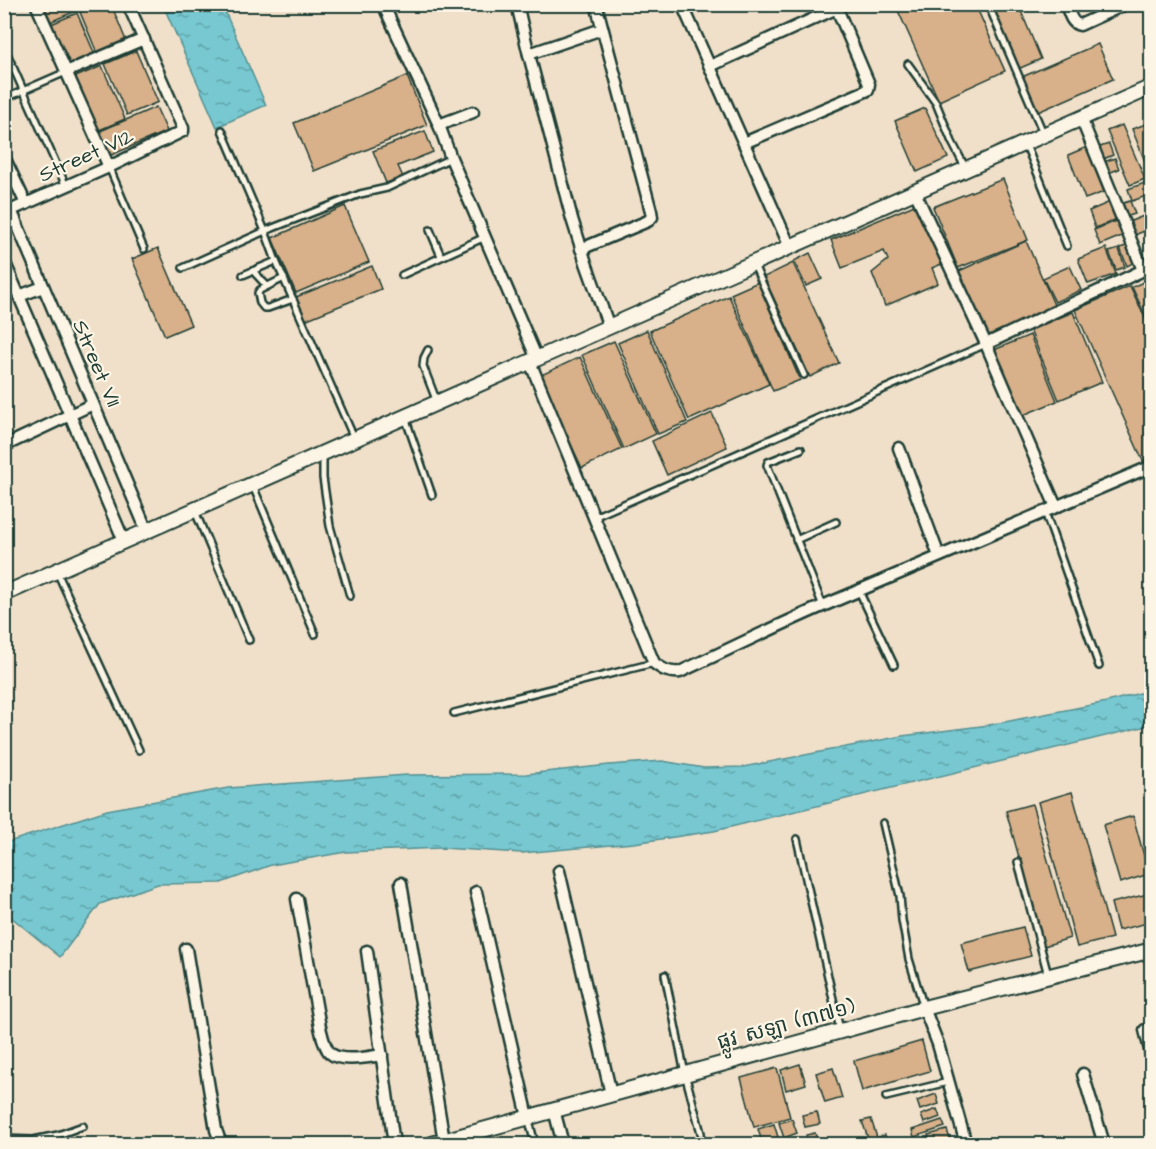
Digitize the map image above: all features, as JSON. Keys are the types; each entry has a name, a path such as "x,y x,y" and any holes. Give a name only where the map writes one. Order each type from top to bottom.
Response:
{"street":[{"path":"36,4 109,167"},
{"path":"66,72 144,39 128,4"},
{"path":"383,4 439,125 534,360 594,517 654,663 661,669 680,672 823,606 1152,466"},
{"path":"517,4 581,249 609,327"},
{"path":"581,249 648,221 652,217 596,4"},
{"path":"682,4 790,247"},
{"path":"1066,4 1072,21 1080,25 1126,4"},
{"path":"710,66 836,6 869,84 868,90 744,143"},
{"path":"529,54 602,29"},
{"name":"Street V12","path":"8,212 183,131 144,39"},
{"path":"4,594 1152,87"},
{"path":"439,125 473,112"},
{"path":"986,344 1147,268 1081,118"},
{"path":"4,157 26,204"},
{"path":"915,192 986,344 1056,507"},
{"name":"Street V11","path":"8,212 43,287 147,531"},
{"path":"4,261 124,541"},
{"path":"19,296 43,287"},
{"path":"5,445 93,404"},
{"path":"899,448 939,556"},
{"path":"559,871 611,1094"},
{"path":"401,883 438,1143"},
{"path":"476,892 528,1117"},
{"path":"297,899 324,1044 331,1053 339,1058 351,1059 382,1055"},
{"path":"186,949 216,1130 221,1144"},
{"name":"ផ្លូវ សឡា (៣៧១)","path":"438,1143 924,1008 1152,950"},
{"path":"367,951 394,1144"},
{"path":"924,1008 938,1044 966,1144"},
{"path":"1146,1030 1152,1058"},
{"path":"1083,1074 1104,1144"},
{"path":"554,1110 563,1144"}],"lane":[{"path":"988,4 1044,135"},
{"path":"4,47 66,186"},
{"path":"908,64 936,103 966,169"},
{"path":"4,99 66,72"},
{"path":"222,130 276,261 355,439"},
{"path":"1026,143 1067,246"},
{"path":"183,267 265,231 360,194 387,188 451,158"},
{"path":"109,167 144,249"},
{"path":"430,230 441,256"},
{"path":"402,275 485,237"},
{"path":"243,275 276,261"},
{"path":"753,263 804,375"},
{"path":"253,271 267,286"},
{"path":"284,278 260,290 258,293 260,303 264,308 268,308 293,299"},
{"path":"594,517 986,344"},
{"path":"428,350 423,366 437,403"},
{"path":"405,417 432,495"},
{"path":"801,449 767,464 823,606"},
{"path":"323,453 323,478 330,526 350,596"},
{"path":"252,484 315,634"},
{"path":"194,510 249,640"},
{"path":"1045,512 1099,666"},
{"path":"796,540 836,522"},
{"path":"57,571 140,750"},
{"path":"859,591 894,665"},
{"path":"454,713 654,663"},
{"path":"883,823 900,896 909,959 924,1008"},
{"path":"797,839 840,1031"},
{"path":"1018,862 1048,976"},
{"path":"665,975 701,1133"},
{"path":"886,1097 948,1082"},
{"path":"528,1117 535,1144"},
{"path":"4,1139 33,1140 58,1135 83,1126"}],"water":[{"path":"163,5 222,5 266,105 217,127"},
{"path":"1151,690 1151,725 714,831 634,843 522,853 442,848 346,852 271,865 221,883 158,884 100,904 60,957 11,917 5,908 5,843 107,810 228,788 407,775 526,774 662,761 704,768 743,767 902,736 989,725 1107,702"}],"building":[{"path":"43,4 92,4 50,22"},
{"path":"97,4 111,4 127,43 98,55 80,12"},
{"path":"895,4 975,4 1005,71 939,101"},
{"path":"990,4 1018,4 1041,59 1018,69"},
{"path":"77,13 96,57 68,69 49,25"},
{"path":"1098,44 1113,79 1038,112 1022,77"},
{"path":"136,51 158,102 127,115 105,64"},
{"path":"102,66 125,119 97,131 73,78"},
{"path":"407,76 427,125 314,171 294,123"},
{"path":"156,107 167,131 109,156 98,132"},
{"path":"925,108 948,158 917,172 895,121"},
{"path":"1146,124 1152,138 1152,179 1132,129"},
{"path":"1122,125 1145,179 1130,185 1107,131"},
{"path":"425,131 433,152 398,166 403,177 386,183 373,151"},
{"path":"1109,144 1113,155 1101,160 1097,148"},
{"path":"1087,147 1104,192 1085,199 1068,155"},
{"path":"1115,158 1119,169 1108,173 1104,162"},
{"path":"1003,179 1028,240 958,268 933,207"},
{"path":"1145,183 1149,195 1132,201 1128,189"},
{"path":"1130,201 1135,214 1125,217 1120,204"},
{"path":"1110,202 1117,219 1095,228 1089,211"},
{"path":"919,203 944,263 932,268 938,283 885,306 872,273 888,260 884,251 842,268 831,240"},
{"path":"345,206 369,262 296,293 272,238"},
{"path":"1146,215 1152,228 1132,236 1126,223"},
{"path":"1118,220 1124,235 1100,245 1094,230"},
{"path":"1026,241 1055,307 987,336 959,271"},
{"path":"1129,245 1135,262 1127,266 1120,248"},
{"path":"158,248 191,325 165,336 132,259"},
{"path":"1106,248 1116,274 1088,284 1078,259"},
{"path":"1119,249 1125,267 1116,270 1109,252"},
{"path":"810,253 822,279 806,286 794,261"},
{"path":"793,263 839,363 810,377 764,277"},
{"path":"372,266 381,289 305,320 296,297"},
{"path":"1070,266 1081,290 1055,302 1043,278"},
{"path":"1152,278 1152,330 1132,287"},
{"path":"758,282 800,380 773,391 731,294"},
{"path":"1130,286 1152,333 1152,457 1143,461 1075,310"},
{"path":"729,296 769,384 689,420 650,331"},
{"path":"1073,312 1102,382 1059,400 1030,330"},
{"path":"647,330 687,422 658,434 618,343"},
{"path":"1030,335 1057,401 1021,416 994,350"},
{"path":"614,341 656,434 624,449 582,355"},
{"path":"580,357 622,449 582,468 539,376"},
{"path":"712,413 727,447 667,475 652,441"},
{"path":"1072,792 1112,938 1077,947 1038,802"},
{"path":"1032,804 1070,938 1044,946 1006,811"},
{"path":"1133,816 1149,874 1120,883 1103,825"},
{"path":"1152,893 1152,922 1118,930 1111,903"},
{"path":"1023,927 1031,956 969,972 961,943"},
{"path":"922,1041 930,1071 862,1091 854,1061"},
{"path":"800,1064 806,1084 786,1090 781,1070"},
{"path":"777,1068 790,1117 754,1127 741,1078"},
{"path":"833,1068 842,1098 825,1103 816,1073"},
{"path":"936,1094 939,1104 920,1110 917,1101"},
{"path":"937,1109 940,1117 924,1123 921,1115"},
{"path":"817,1112 820,1124 805,1127 802,1115"},
{"path":"792,1119 797,1133 784,1138 779,1123"},
{"path":"871,1119 879,1144 870,1144 862,1121"},
{"path":"942,1120 945,1127 914,1137 912,1130"},
{"path":"774,1124 778,1137 762,1142 758,1129"},
{"path":"947,1130 951,1142 931,1144 928,1135"},
{"path":"815,1133 818,1144 809,1144 806,1135"},
{"path":"885,1135 888,1144 881,1144 879,1137"},
{"path":"801,1141 802,1144 783,1144"}]}
